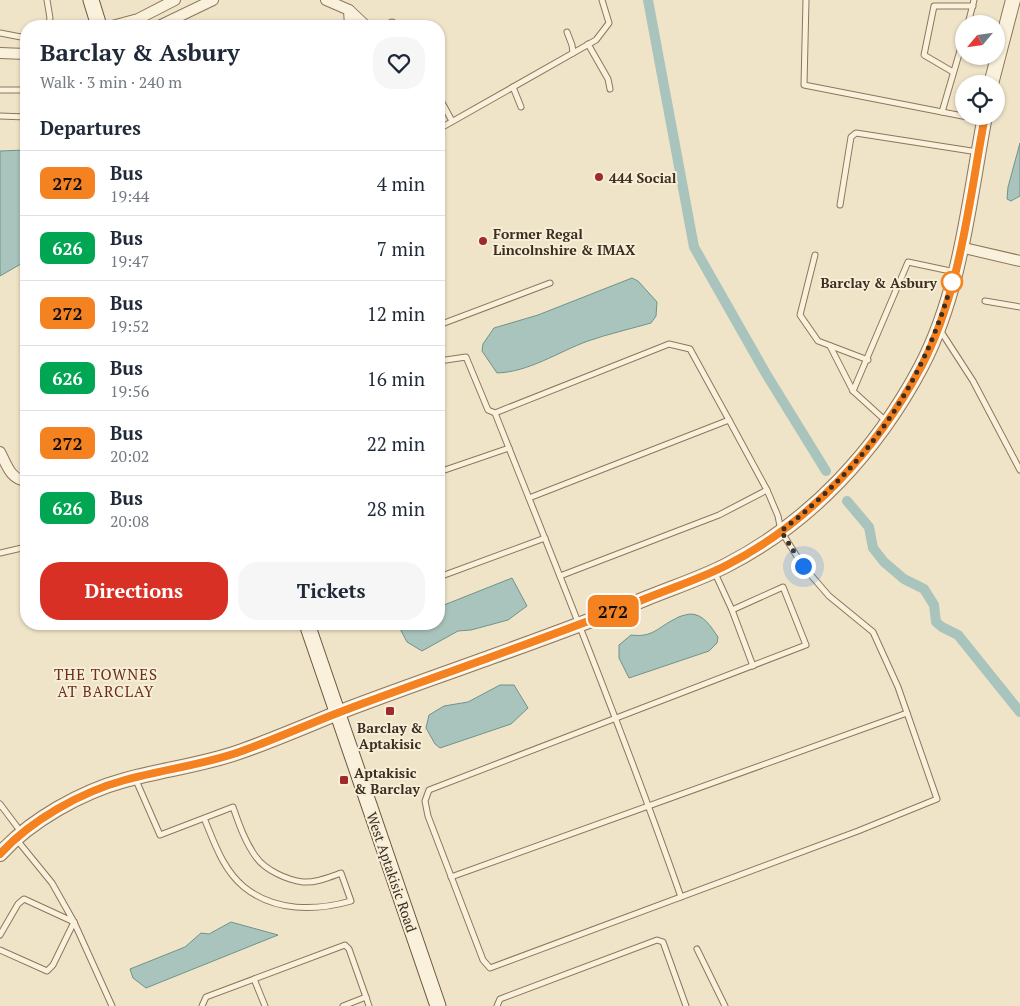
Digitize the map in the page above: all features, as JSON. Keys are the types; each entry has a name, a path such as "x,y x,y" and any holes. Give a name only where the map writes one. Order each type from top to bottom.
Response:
{"main road":[{"path":"91,0 98,20"},
{"name":"West Aptakisic Road","path":"309,630 438,1006"}],"street":[{"path":"134,20 175,0"},
{"path":"171,20 213,0"},
{"path":"326,0 348,10 359,20"},
{"path":"993,75 1013,0"},
{"path":"348,10 349,20"},
{"path":"0,53 20,53"},
{"path":"0,854 49,814 82,796 135,778 185,768 240,752 338,713 580,624 714,571 781,531 808,510 867,451 921,366 938,328 955,272 984,125"},
{"path":"960,247 1020,261"},
{"path":"0,452 12,475 20,480"}],"lane":[{"path":"47,0 50,20"},
{"path":"445,125 596,40 610,23 602,0"},
{"path":"806,0 804,84 955,114"},
{"path":"954,72 924,55 934,6 974,3"},
{"path":"0,32 20,37"},
{"path":"567,32 573,53"},
{"path":"588,44 608,79 610,89"},
{"path":"942,112 956,65"},
{"path":"513,86 520,107"},
{"path":"0,90 20,90"},
{"path":"445,108 452,121"},
{"path":"0,116 20,117"},
{"path":"840,205 851,137 856,133 978,152"},
{"path":"815,255 800,315 818,341 868,360"},
{"path":"854,391 908,262 955,272"},
{"path":"445,323 550,283"},
{"path":"985,301 1020,307"},
{"path":"938,328 973,381 1020,470"},
{"path":"445,360 466,356 488,410 495,413 669,344 690,348 767,490 778,516 781,531 803,566 829,596 873,632 898,687 937,799 858,832 490,968 482,960 428,816 425,801 429,790 806,645 783,587 732,610"},
{"path":"830,346 854,391 887,422"},
{"path":"495,413 580,624 614,718 649,806 681,897"},
{"path":"529,498 729,420"},
{"path":"445,470 509,448"},
{"path":"560,576 719,514 767,490"},
{"path":"445,575 545,538"},
{"path":"0,553 20,548"},
{"path":"714,571 732,610 752,666"},
{"path":"451,877 907,713"},
{"path":"135,778 160,835 204,818 233,807 246,841 256,858 268,868 303,882 341,873 351,901 310,910 289,907 244,888 218,852 204,818"},
{"path":"0,804 52,883 74,922 112,1006"},
{"path":"0,935 18,904 24,899 74,922"},
{"path":"0,950 47,972 53,965 74,922"},
{"path":"497,1006 500,999 657,940 663,942 686,1006"},
{"path":"202,1006 206,997 345,945 349,948 369,1006"},
{"path":"698,949 725,1006"},
{"path":"254,979 265,1006"},
{"path":"343,1006 366,997"}],"water":[{"path":"1020,143 1020,196 1011,201 1007,199 1008,187"},
{"path":"20,150 20,264 0,276 0,151"},
{"path":"632,278 638,281 657,302 656,316 651,323 588,341 532,365 509,372 497,373 482,351 483,344 494,328 538,315"},
{"path":"512,578 527,606 508,620 471,630 458,631 422,651 407,642 401,630 445,630 445,605"},
{"path":"690,614 699,616 707,622 718,637 717,643 709,651 629,678 619,658 619,645 631,635 645,635 678,617"},
{"path":"500,685 514,685 528,708 511,724 440,748 435,744 426,728 429,715 444,706 468,702"},
{"path":"231,922 278,935 146,988 133,978 130,969 185,947 201,933 209,934"}],"waterway":[{"path":"648,0 694,247 765,372 826,471"},
{"path":"847,501 869,527 873,548 884,562 904,579 924,589 934,605 936,622 958,635 1020,712"}],"bus line":[{"name":"272","path":"0,854 49,814 82,796 126,780 185,768 240,752 338,713 631,605 730,564 781,531 808,510 867,451 894,412 921,366 938,328 955,272 983,125"}],"place":[{"name":"444 Social","path":"599,177"},
{"name":"Former Regal Lincolnshire & IMAX","path":"483,241"},
{"name":"Barclay & Asbury","path":"952,282"},
{"name":"Barclay & Aptakisic","path":"390,711"},
{"name":"Aptakisic & Barclay","path":"344,780"}],"district":[{"name":"THE TOWNES AT BARCLAY","path":"106,682"}],"route":[{"path":"803,566 781,531 808,510 839,481 867,451 894,412 921,366 938,328 952,282"}]}
